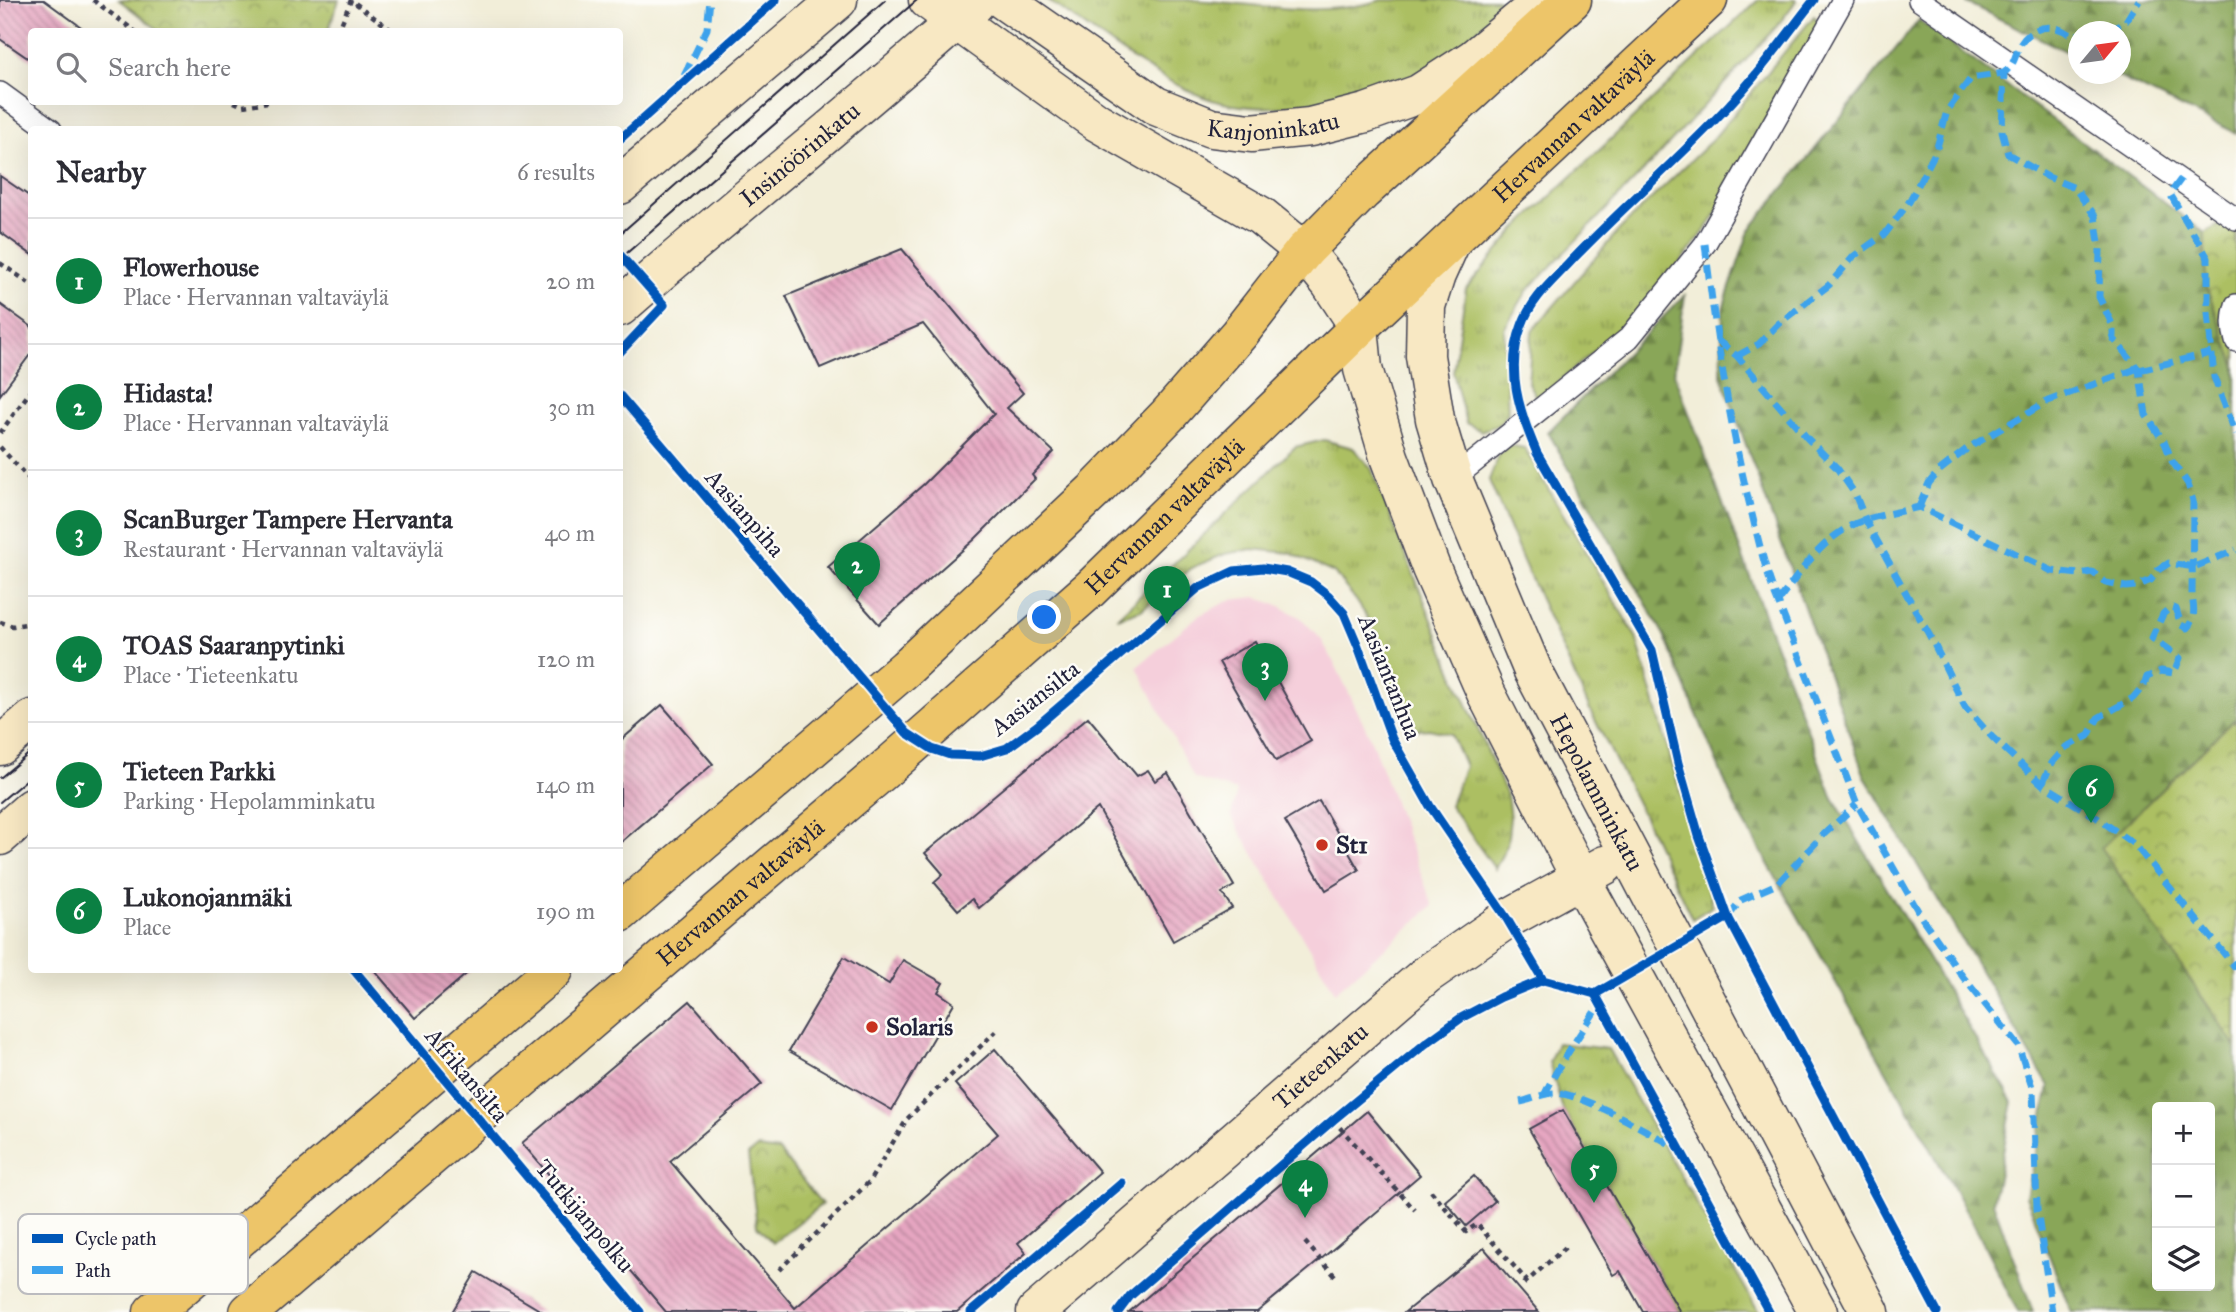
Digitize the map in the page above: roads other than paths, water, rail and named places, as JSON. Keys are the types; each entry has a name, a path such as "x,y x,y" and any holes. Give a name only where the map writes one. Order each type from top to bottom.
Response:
{"main road":[{"path":"623,182 838,0"},
{"name":"Kanjoninkatu","path":"1003,0 1156,106 1211,128 1251,133 1310,127 1366,113 1419,94 1473,60 1544,0"},
{"path":"623,910 906,668 1093,492 1168,415 1239,334 1304,251 1363,191 1572,0"},
{"name":"Hervannan valtaväylä","path":"249,1312 891,764 1090,589 1359,327 1708,0"},
{"path":"955,7 1097,122 1261,216 1304,251 1330,283 1359,327 1363,369 1381,432 1431,568 1486,693 1581,879 1818,1312"},
{"name":"Insinöörinkatu","path":"623,304 715,223 872,95 955,7"},
{"name":"Hepolamminkatu","path":"1450,244 1426,306 1425,356 1435,419 1453,479 1534,671 1870,1312"},
{"path":"0,746 28,722"},
{"path":"0,836 28,812"},
{"name":"Tieteenkatu","path":"1036,1312 1426,975 1507,919 1628,852"},
{"path":"248,1231 550,973"},
{"path":"153,1312 174,1294"}],"lane":[{"path":"1453,479 1629,338 1705,244 1843,0"},
{"path":"1919,0 2236,219"},
{"path":"0,93 45,126"},
{"path":"2236,305 2233,315 2236,341"}],"tram line":[{"path":"623,231 885,0"},
{"path":"623,256 917,0"},
{"path":"0,778 28,754"},
{"path":"0,802 28,778"}],"place":[{"name":"Hidasta!","path":"857,600"},
{"name":"Flowerhouse","path":"1167,624"},
{"name":"ScanBurger Tampere Hervanta","path":"1265,701"},
{"name":"Lukonojanmäki","path":"2091,823"},
{"name":"St1","path":"1322,845"},
{"name":"Solaris","path":"872,1027"},
{"name":"Tieteen Parkki","path":"1594,1203"},
{"name":"TOAS Saaranpytinki","path":"1305,1218"}]}
